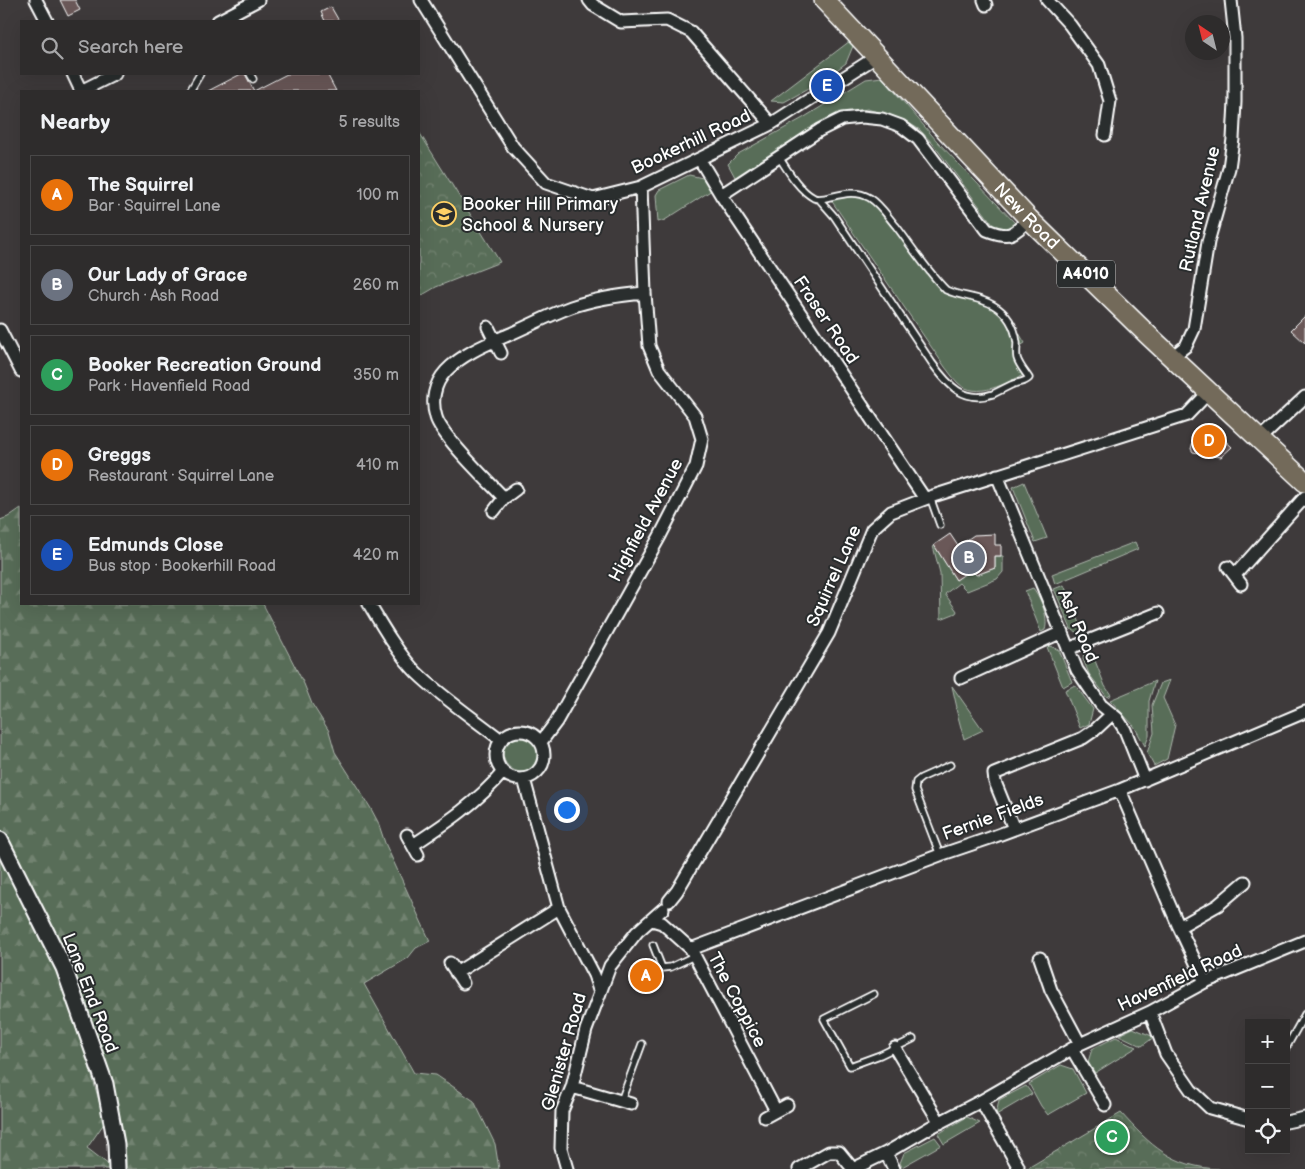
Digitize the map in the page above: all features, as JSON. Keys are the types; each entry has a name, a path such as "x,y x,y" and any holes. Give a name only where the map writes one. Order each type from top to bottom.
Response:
{"highway":[{"name":"New Road","path":"824,0 1029,219 1305,482"}],"street":[{"path":"36,0 46,20"},
{"path":"222,20 258,0"},
{"name":"Bookerhill Road","path":"421,0 513,147 546,183 593,199 641,187 700,160 771,124 876,57"},
{"path":"589,0 593,5 621,22 667,20 691,32 771,124"},
{"path":"1047,0 1070,25 1099,65 1110,101 1105,135"},
{"name":"Rutland Avenue","path":"1172,357 1186,346 1194,329 1208,242 1229,168 1235,102 1234,38 1231,0"},
{"path":"73,75 81,90"},
{"path":"83,90 113,75"},
{"path":"721,195 820,130 842,119 862,117 882,119 901,126 918,139 987,230 1000,235 1013,234 1029,219"},
{"name":"Fraser Road","path":"700,160 721,195 928,498"},
{"name":"Highfield Avenue","path":"541,742 556,722 616,610 660,536 696,466 702,440 696,416 659,370 649,346 641,187"},
{"path":"504,498 445,434 436,419 434,402 436,387 445,372 461,359 495,341 572,307 621,295 645,293"},
{"path":"488,327 501,353"},
{"path":"0,330 20,369"},
{"name":"Squirrel Lane","path":"600,993 610,966 637,932 652,920 677,891 829,633 872,529 891,512 928,498 1186,415 1209,392"},
{"path":"1259,440 1305,396"},
{"name":"Ash Road","path":"996,475 1077,670 1101,705 1117,718 1125,730 1145,780"},
{"path":"494,510 504,498 516,489"},
{"path":"1235,575 1305,497"},
{"path":"370,605 382,626 416,671 446,698 501,740"},
{"path":"1068,649 1158,613"},
{"path":"961,678 1062,632"},
{"name":"Fernie Fields","path":"692,952 940,855 1120,790 1305,712"},
{"path":"1014,829 995,782 994,774 1083,738 1112,714"},
{"path":"517,731 535,736 541,742 544,754 542,765 535,774 524,779 516,779 503,772 498,765 496,757 497,748 501,740 508,734 517,731"},
{"path":"413,845 450,820 491,787 503,772"},
{"name":"Glenister Road","path":"524,779 559,908 594,975 600,993 586,1030 572,1087 562,1111 562,1148 567,1169"},
{"path":"1120,790 1179,927 1205,982"},
{"name":"Lane End Road","path":"0,840 64,968 106,1084 116,1144 117,1169"},
{"path":"1179,927 1218,905 1245,882"},
{"path":"456,973 559,908"},
{"name":"The Coppice","path":"652,920 662,923 692,952 771,1114 788,1105"},
{"name":"Havenfield Road","path":"799,1169 829,1152 839,1152 853,1169 886,1153 1076,1047 1150,1012 1205,982 1305,941"},
{"path":"1040,958 1051,990 1076,1047 1105,1105"},
{"path":"1150,1012 1166,1054 1191,1090 1210,1108 1245,1118"},
{"path":"895,1048 940,1123"},
{"path":"572,1087 626,1103"},
{"path":"981,1101 1018,1166"},
{"path":"1290,1121 1305,1118"},
{"path":"886,1153 894,1169"}],"lane":[{"path":"191,90 199,75"},
{"path":"779,158 806,191 819,199 834,216 948,384 962,394 977,397 991,395 1011,385 1026,382 1029,378 1017,360 1017,342 1014,331 1010,320 1002,310 985,301 954,294 946,290 885,213 870,198 850,193 819,199"},
{"path":"928,498 940,525"},
{"path":"940,855 915,790 916,782 921,778 950,765"},
{"path":"653,945 662,968 671,967 692,952"},
{"path":"874,994 824,1019 850,1066 895,1048 913,1038"},
{"path":"1290,1041 1305,1014"},
{"path":"626,1103 642,1044"}],"green space":[{"path":"850,41 853,46 846,63 821,82 784,102 771,101"},
{"path":"882,77 937,141 1016,224 1014,228 1004,232 994,226 933,144 920,130 904,120 867,109 847,113 828,120 783,147 736,179 728,164 738,154 803,118 866,79"},
{"name":"Booker Hill Primary School & Nursery","path":"420,134 500,262 436,287 420,296"},
{"path":"689,175 707,179 712,190 665,220 658,222 656,195 659,190"},
{"path":"858,192 886,210 945,286 959,292 983,297 1003,310 1025,343 1012,351 1026,374 1001,385 983,390 966,388 956,381 831,200 836,196"},
{"path":"1024,482 1047,538 1035,542 1013,487"},
{"path":"20,509 20,605 264,605 304,684 312,704 329,731 335,752 378,822 385,843 430,941 416,948 408,958 364,984 414,1073 436,1075 474,1101 495,1144 499,1169 126,1169 126,1156 109,1081 25,883 0,831 0,520"},
{"path":"1135,542 1138,549 1055,584 1052,574"},
{"path":"934,545 956,580 969,571 971,567 977,575 995,568 995,556 1003,556 1003,572 997,579 967,591 959,583 945,594 957,611 941,619 940,573"},
{"path":"1064,585 1084,633 1079,634 1071,629 1054,589"},
{"path":"1033,588 1039,597 1045,614 1045,630 1041,632 1025,591"},
{"path":"1050,646 1059,650 1072,682 1063,687 1047,647"},
{"path":"1090,648 1105,686 1111,695 1107,697 1089,674 1083,659 1084,652"},
{"path":"1170,680 1163,698 1175,725 1167,759 1154,766 1147,753 1154,733 1152,705 1161,683"},
{"path":"1155,681 1149,701 1149,736 1145,746 1134,726 1110,700"},
{"path":"1075,685 1093,709 1089,724 1080,728 1065,690"},
{"path":"952,686 983,730 964,739 956,709"},
{"path":"522,734 529,735 535,740 540,746 540,760 535,766 529,771 522,772 515,771 509,766 504,760 503,753 504,746 509,740 515,735"},
{"path":"0,852 72,1005 105,1122 87,1148 109,1165 109,1169 0,1169"},
{"path":"1133,1028 1154,1037 1142,1046 1119,1035"},
{"path":"1116,1037 1137,1047 1095,1073 1088,1062 1092,1049"},
{"path":"1061,1065 1073,1069 1086,1093 1048,1115 1029,1084"},
{"path":"1026,1086 1032,1094 996,1115 999,1100"},
{"path":"1121,1113 1152,1144 1175,1159 1188,1164 1219,1169 1026,1169"},
{"path":"967,1117 980,1123 944,1144 938,1134"},
{"path":"935,1137 941,1145 902,1167 900,1163 904,1153"}],"building":[{"path":"60,0 75,0 80,10 68,16"},
{"path":"331,7 338,20 325,20 321,12"},
{"path":"239,75 246,75 253,90 210,90"},
{"path":"285,75 328,75 335,90 256,90"},
{"path":"1305,316 1305,343 1291,330"},
{"path":"1196,430 1218,434 1232,447 1221,457 1193,452 1191,449"},
{"path":"950,534 958,546 974,535 995,534 995,545 1001,545 1001,556 995,556 995,568 976,575 972,569 956,580 934,545"}],"place":[{"name":"Edmunds Close","path":"827,86"},
{"name":"Booker Hill Primary School & Nursery","path":"444,214"},
{"name":"Greggs","path":"1209,441"},
{"name":"Our Lady of Grace","path":"969,558"},
{"name":"The Squirrel","path":"646,976"},
{"name":"Booker Recreation Ground","path":"1112,1137"}]}
